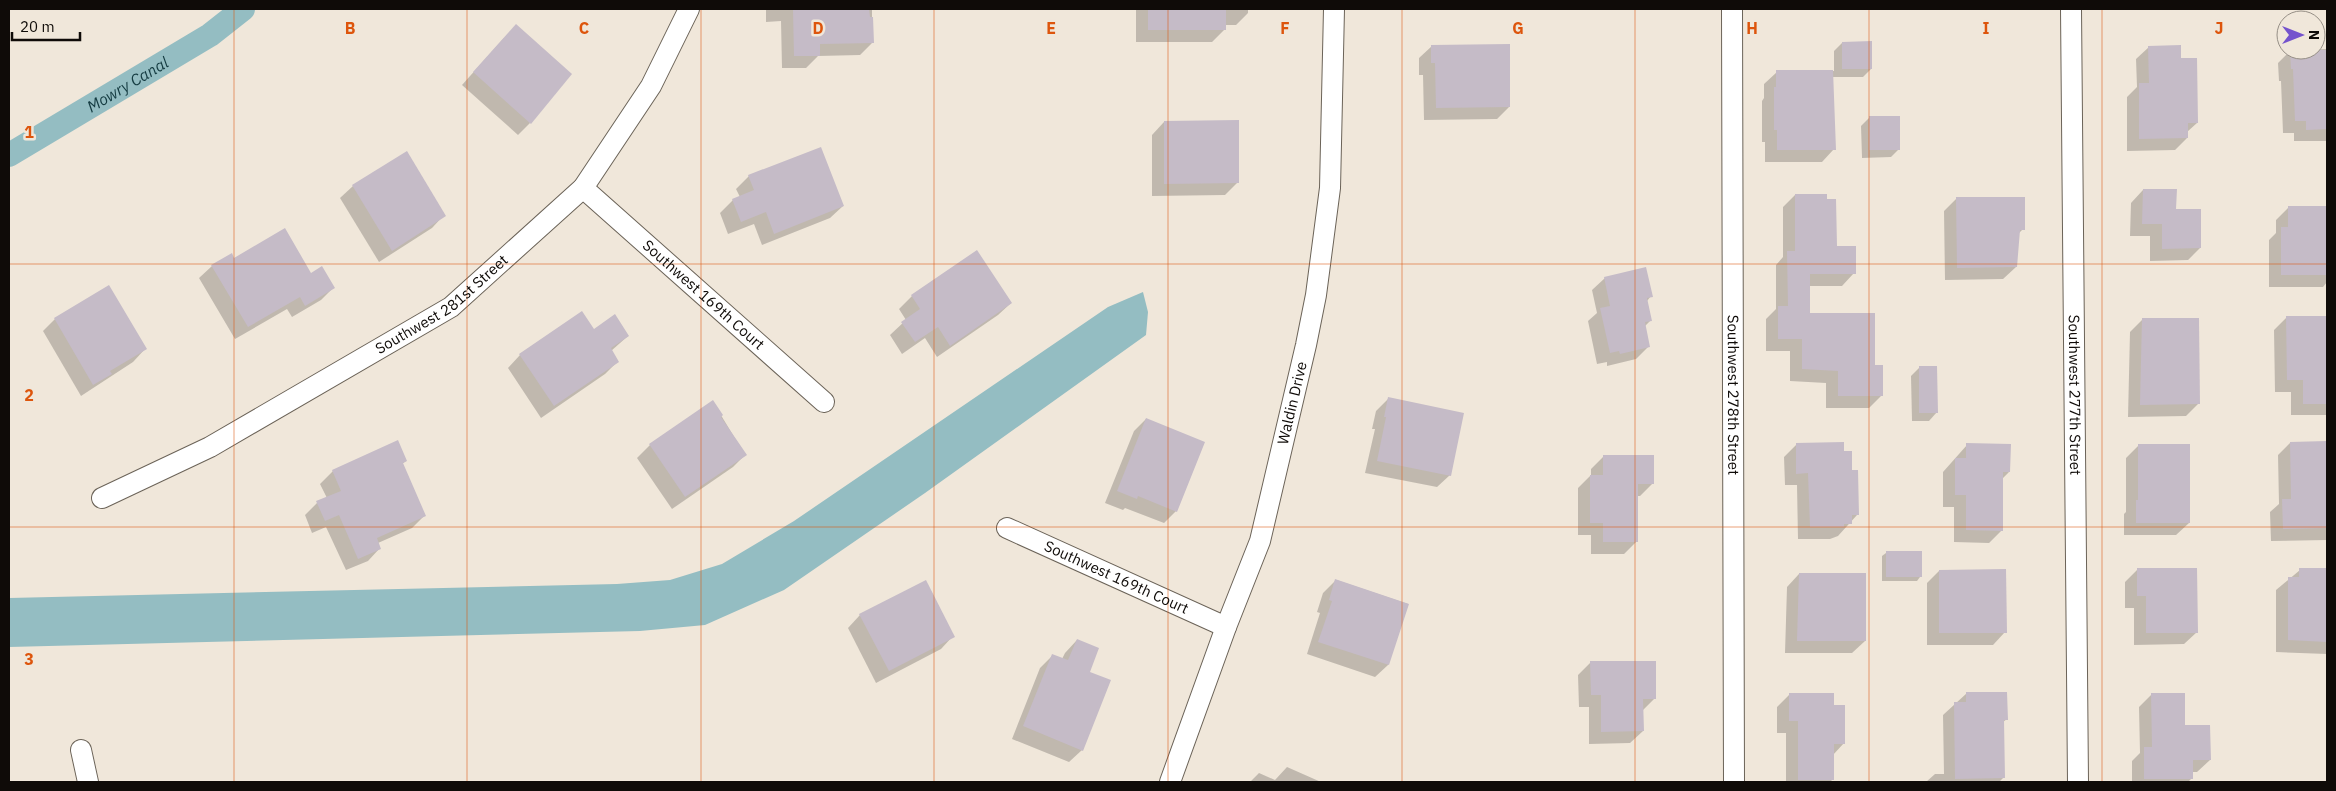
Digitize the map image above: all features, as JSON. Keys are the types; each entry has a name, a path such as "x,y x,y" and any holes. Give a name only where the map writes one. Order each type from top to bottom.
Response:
{"street":[{"name":"Southwest 281st Street","path":"102,498 210,446 451,307 583,188 652,86 689,9"},
{"name":"Waldin Drive","path":"1170,782 1226,627 1260,541 1316,295 1330,188 1334,9"},
{"name":"Southwest 278th Street","path":"1732,9 1734,782"},
{"name":"Southwest 277th Street","path":"2072,9 2078,782"},
{"name":"Southwest 169th Court","path":"583,188 824,402"},
{"name":"Southwest 169th Court","path":"1007,528 1226,627"},
{"path":"81,750 88,782"}],"water":[{"path":"1143,292 1148,312 1146,335 925,493 784,590 705,625 640,631 9,647 9,598 617,584 670,580 722,564 794,521 1108,307"}],"building":[{"path":"793,9 869,9 870,17 873,17 874,43 820,44 820,56 794,56"},
{"path":"1148,9 1226,9 1226,30 1148,30"},
{"path":"516,24 572,74 531,124 473,72"},
{"path":"1872,41 1872,69 1842,69 1842,42"},
{"path":"1510,44 1510,107 1436,108 1435,63 1431,63 1431,45"},
{"path":"2181,45 2181,58 2197,58 2198,123 2188,123 2188,138 2139,139 2139,83 2149,83 2148,46"},
{"path":"2327,50 2327,129 2306,130 2306,121 2295,121 2293,69 2291,69 2291,60 2326,60"},
{"path":"1776,70 1833,70 1836,150 1777,150 1777,130 1774,130"},
{"path":"1869,116 1900,116 1900,150 1869,150"},
{"path":"1239,120 1239,183 1164,184 1164,121"},
{"path":"821,147 844,206 774,234 766,212 741,222 732,199 754,190 748,175"},
{"path":"407,151 446,216 392,251 352,185"},
{"path":"2143,189 2177,189 2176,209 2201,209 2201,248 2162,249 2162,224 2142,224"},
{"path":"1795,194 1827,194 1827,199 1836,199 1837,246 1856,246 1856,274 1810,274 1810,313 1875,313 1875,365 1883,365 1883,396 1838,396 1838,371 1802,369 1802,339 1778,339 1778,306 1788,306 1787,251 1795,251"},
{"path":"1956,197 2025,197 2025,230 2020,230 2017,267 1957,268"},
{"path":"2288,206 2327,206 2327,275 2281,275 2281,227 2288,227"},
{"path":"285,228 311,273 322,266 335,288 305,306 300,297 248,327 211,265 232,253 234,258"},
{"path":"977,250 1012,303 950,346 938,327 915,342 901,322 920,309 911,295"},
{"path":"1646,267 1653,297 1647,298 1652,321 1645,322 1650,347 1620,354 1619,351 1610,353 1600,308 1610,306 1604,277"},
{"path":"109,285 147,349 110,371 112,374 93,385 54,318"},
{"path":"582,311 594,329 615,314 629,336 611,348 619,362 554,406 519,354"},
{"path":"2286,316 2327,316 2327,404 2303,404 2303,380 2287,380"},
{"path":"2142,318 2199,318 2200,404 2140,405"},
{"path":"1919,366 1937,366 1938,413 1919,413"},
{"path":"1388,397 1464,413 1451,476 1377,461"},
{"path":"713,400 723,415 721,417 747,455 685,497 649,444"},
{"path":"1146,418 1205,442 1177,512 1138,496 1137,499 1117,491"},
{"path":"398,440 407,461 403,463 426,516 377,538 381,549 358,559 339,515 325,521 316,501 341,491 332,470"},
{"path":"2327,441 2327,528 2283,529 2282,499 2291,499 2290,442"},
{"path":"1844,442 1844,451 1852,451 1852,470 1858,470 1859,515 1852,515 1852,524 1844,524 1844,527 1810,527 1808,473 1796,474 1796,443"},
{"path":"1966,443 2011,444 2010,472 2003,472 2003,531 1966,530 1966,495 1955,495 1955,458 1966,458"},
{"path":"2138,444 2190,444 2190,523 2136,523"},
{"path":"1603,455 1654,455 1654,484 1638,484 1638,542 1603,542 1603,523 1590,523 1590,475 1603,475"},
{"path":"1886,551 1922,551 1922,577 1886,577"},
{"path":"2137,568 2197,568 2198,633 2146,633 2146,596 2137,596"},
{"path":"2299,568 2327,568 2327,642 2288,640 2288,577 2299,577"},
{"path":"2006,569 2007,633 1939,633 1939,570"},
{"path":"1799,573 1866,573 1866,641 1797,641"},
{"path":"1335,579 1409,604 1389,665 1318,642 1332,601 1329,600"},
{"path":"926,580 955,637 889,671 859,614"},
{"path":"1077,639 1099,648 1090,672 1111,680 1083,751 1023,726 1052,654 1068,660"},
{"path":"1590,661 1656,661 1656,699 1643,699 1644,731 1601,732 1601,695 1591,695"},
{"path":"1966,692 2007,692 2008,720 2004,720 2005,778 1955,779 1954,702 1966,702"},
{"path":"1789,693 1834,693 1834,705 1845,705 1845,744 1834,744 1834,780 1798,780 1798,721 1789,721"},
{"path":"2151,693 2185,693 2185,725 2210,725 2211,760 2193,760 2193,779 2144,779 2144,747 2152,747"}],"waterway":[{"name":"Mowry Canal","path":"9,155 210,35 243,9"}]}
